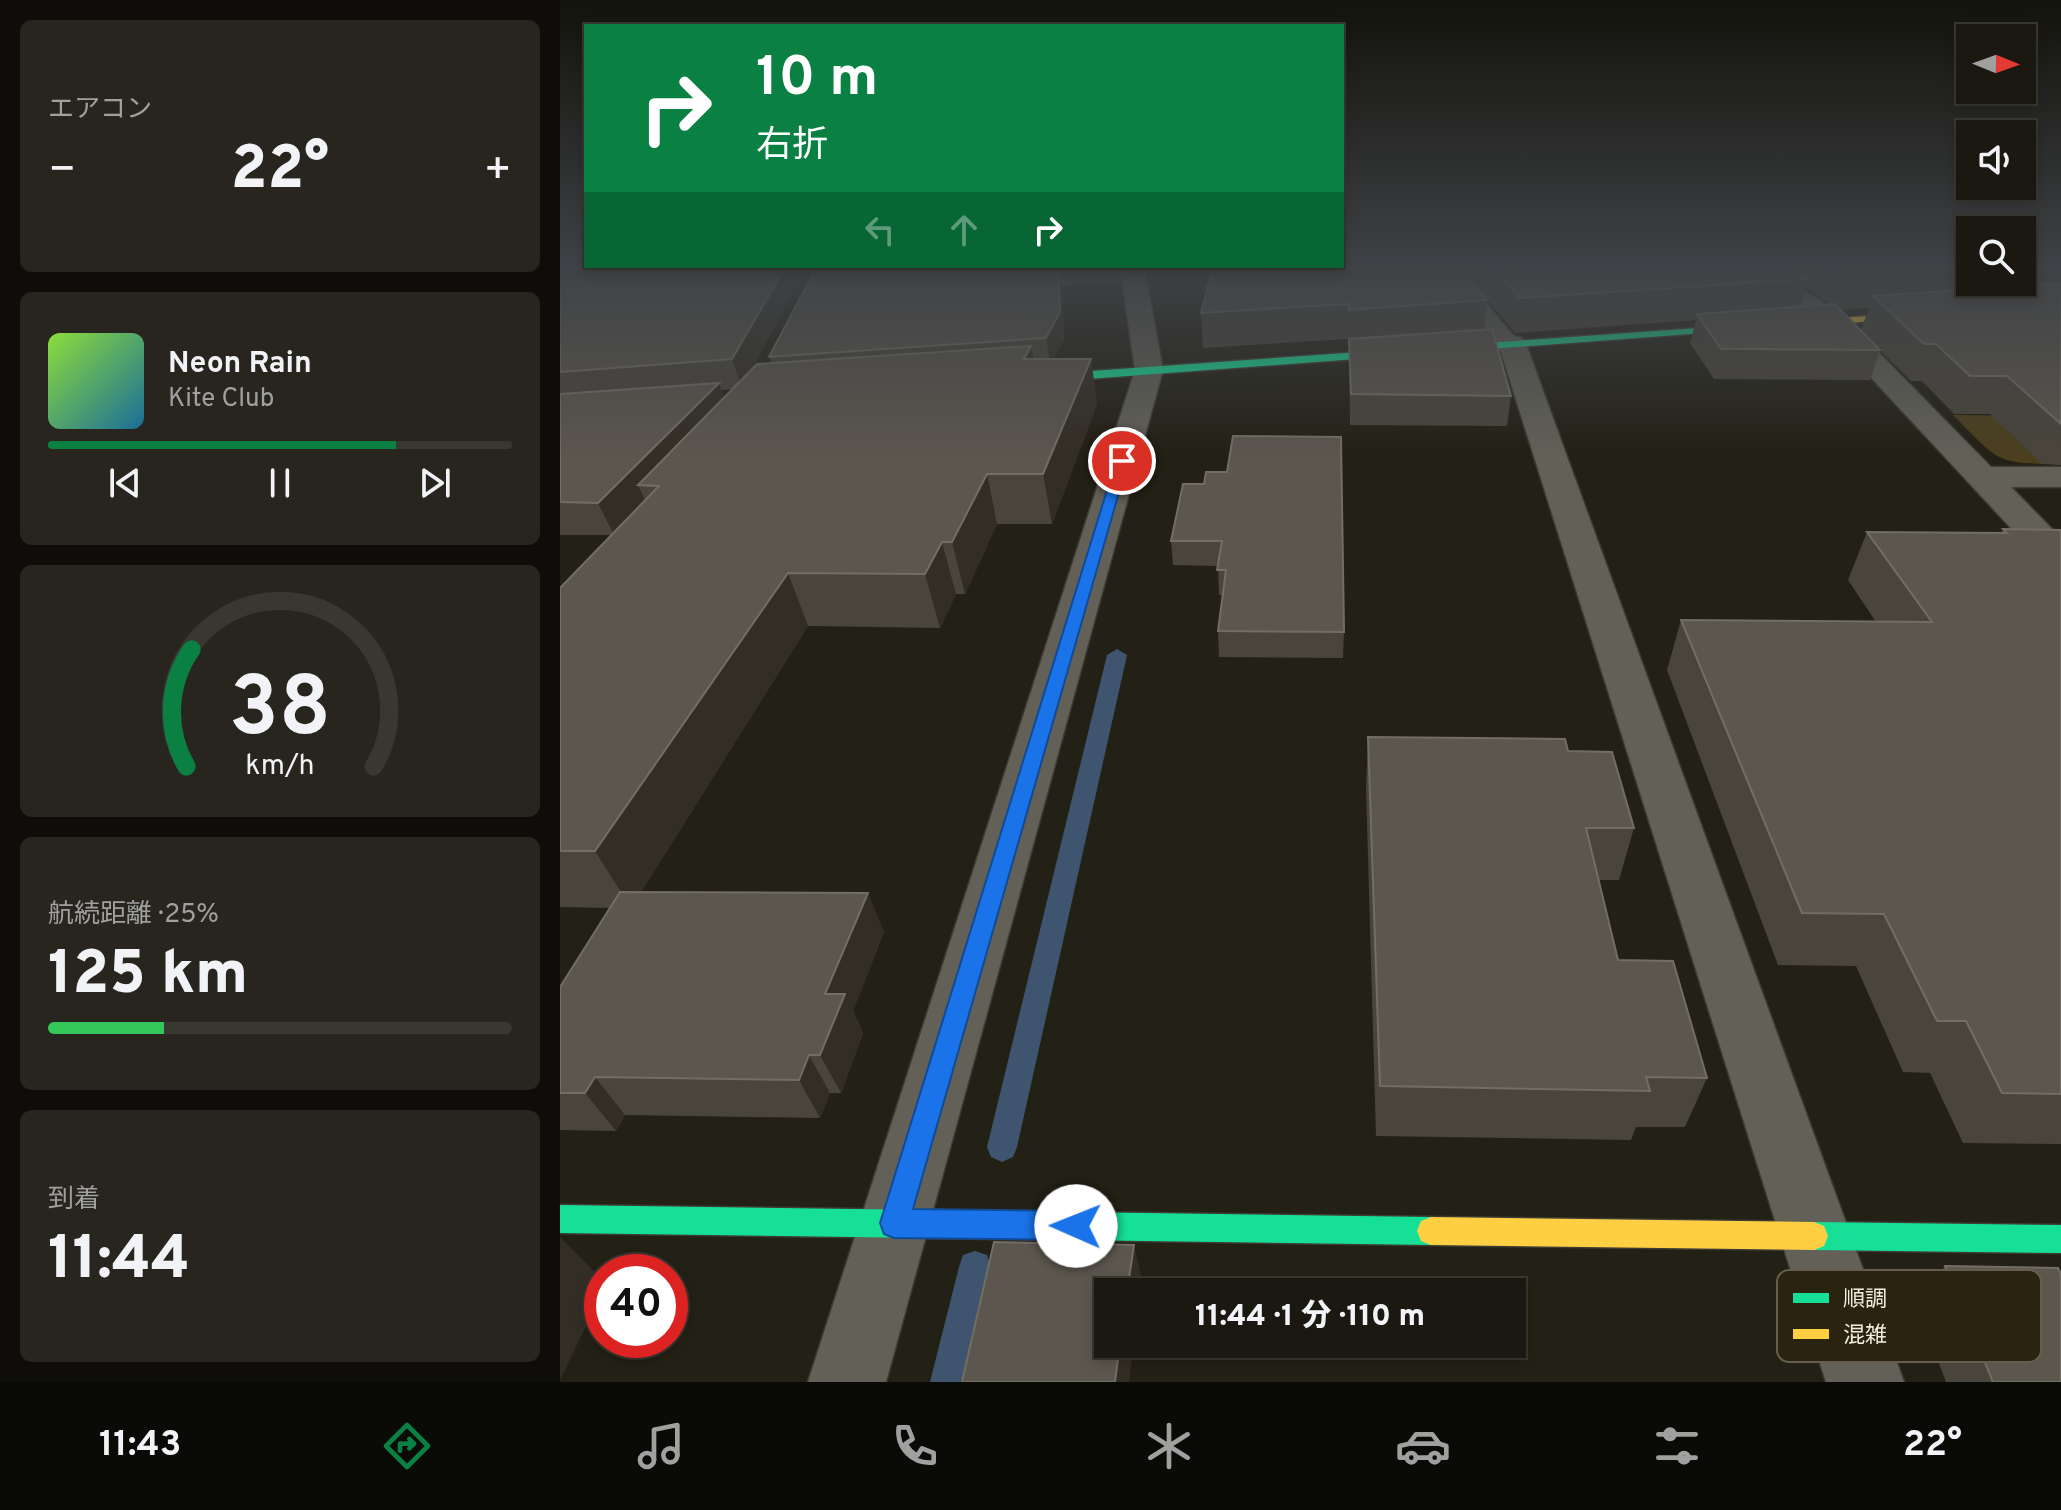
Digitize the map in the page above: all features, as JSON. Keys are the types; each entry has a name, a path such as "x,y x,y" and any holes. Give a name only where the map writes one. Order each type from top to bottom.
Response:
{"street":[{"path":"847,1382 1149,370 1142,328"},
{"path":"1497,328 1510,344 1827,1270"},
{"path":"1010,380 1728,328"},
{"path":"1840,328 2061,560"},
{"path":"1982,477 2061,477"},
{"path":"560,1219 2061,1239"},
{"path":"1858,1362 1865,1382"}],"shaded area":[{"path":"1953,415 2061,416 2061,464 2022,463 1999,457"}],"building":[{"path":"560,328 750,328 732,359 560,372"},
{"path":"784,328 1051,328 1046,338 769,357"},
{"path":"1707,328 1859,328 1880,350 1721,349"},
{"path":"1908,328 2061,328 2061,424 2007,376 1970,376 1936,344 1924,344"},
{"path":"1492,329 1511,396 1351,394 1349,339"},
{"path":"1031,346 1024,359 1091,359 1043,474 987,474 952,542 942,542 925,574 788,573 595,851 560,851 560,588 659,486 638,485 757,364"},
{"path":"719,383 598,503 560,502 560,394"},
{"path":"1233,436 1341,437 1344,632 1218,631 1226,570 1217,570 1222,541 1171,541 1183,484 1204,484 1206,472 1227,472"},
{"path":"2003,529 2061,530 2061,1094 2002,1093 1966,1021 1937,1021 1884,914 1802,913 1681,620 1932,622 1867,532 2007,533"},
{"path":"1368,737 1565,739 1568,751 1612,752 1634,828 1586,828 1618,960 1673,961 1707,1078 1646,1077 1650,1091 1380,1086"},
{"path":"620,892 868,893 825,994 845,994 820,1055 809,1055 799,1080 595,1077 585,1093 560,1093 560,987"},
{"path":"994,1242 1134,1245 1129,1278 1094,1278 1094,1358 1118,1358 1115,1382 962,1382"},
{"path":"1945,1266 2058,1268 2061,1274 2061,1382 1993,1382 1985,1362 2041,1362 2041,1270 1947,1270"}],"waterway":[{"path":"1002,1147 1117,655"},
{"path":"948,1382 975,1267"}],"traffic: fast":[{"path":"1034,379 1733,328"},
{"path":"560,1219 1431,1231"},
{"path":"1814,1236 2061,1239"}],"traffic: slow":[{"path":"1431,1231 1814,1236"}],"route":[{"path":"1076,1226 894,1223 1122,461"}]}
